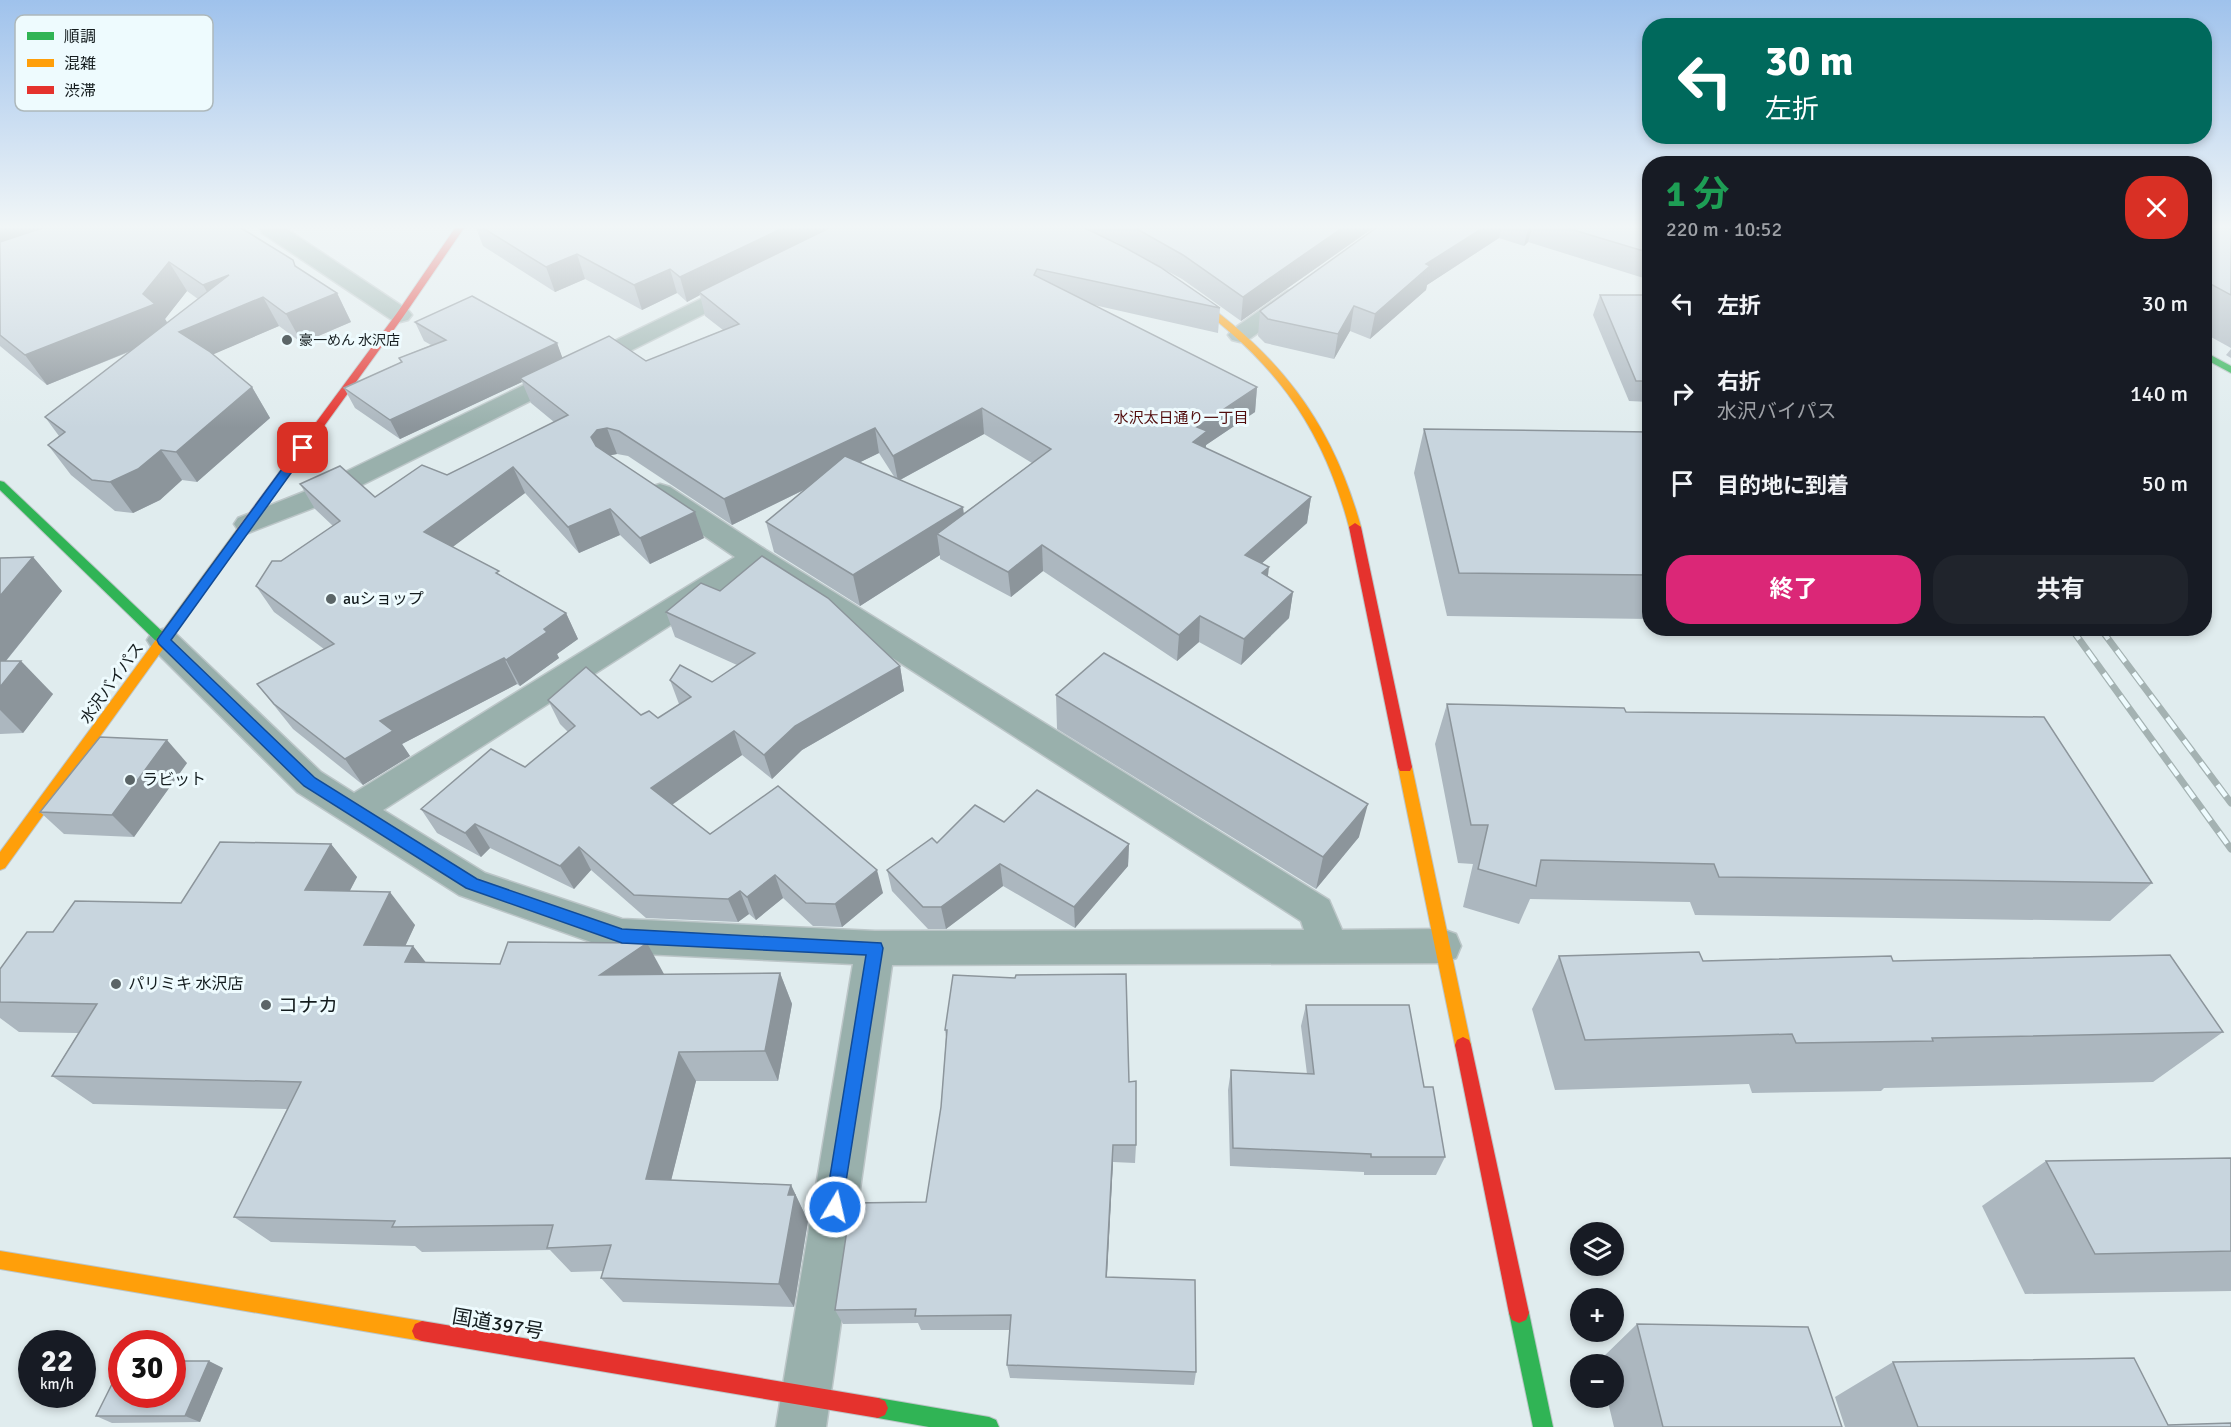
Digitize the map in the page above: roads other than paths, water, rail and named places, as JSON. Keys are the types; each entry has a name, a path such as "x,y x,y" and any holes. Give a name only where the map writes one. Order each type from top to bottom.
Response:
{"main road":[{"name":"水沢バイパス","path":"0,864 414,295"},
{"path":"1191,295 1240,335 1282,380 1315,424 1335,464 1352,511 1543,1427"},
{"path":"2212,359 2231,370"},
{"path":"0,484 163,640"},
{"name":"国道397号","path":"0,1260 803,1411 989,1427"}],"street":[{"path":"370,295 400,315"},
{"path":"248,524 316,497 725,295"},
{"path":"1240,335 1298,295"},
{"path":"637,478 756,557 1316,911 1329,947"},
{"path":"355,810 756,557"},
{"path":"163,640 309,782 472,884 622,936 875,948 1442,946"},
{"path":"803,1411 875,948"}],"railway":[{"path":"2077,636 2231,849"},
{"path":"2106,636 2231,803"}],"place":[{"name":"豪一めん 水沢店","path":"287,340"},
{"name":"auショップ","path":"331,599"},
{"name":"ラビット","path":"130,780"},
{"name":"パリミキ 水沢店","path":"116,984"},
{"name":"コナカ","path":"266,1005"}],"district":[{"name":"水沢太日通り一丁目","path":"1181,418"}]}
